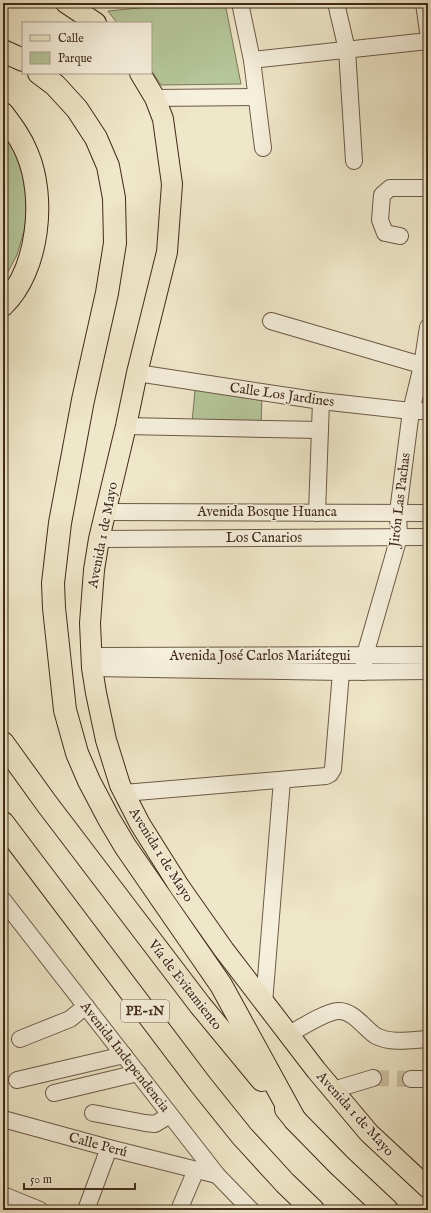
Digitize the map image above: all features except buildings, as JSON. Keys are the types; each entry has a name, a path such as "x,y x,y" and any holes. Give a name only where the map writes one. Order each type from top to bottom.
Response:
{"highway":[{"path":"3,51 22,60"},
{"path":"40,74 55,86 77,108 96,138 108,166 114,198 116,243 107,293 83,400 63,508 53,583 54,608 65,710 77,753 89,781 109,819 221,985 295,1120"},
{"path":"3,114 17,132 28,153 37,187 36,230 31,256 18,286 3,305"},
{"name":"Vía de Evitamiento","path":"3,743 200,1005 295,1120 344,1170 387,1210"},
{"name":"PE-1N","path":"3,823 242,1136 285,1183 313,1210"}],"main road":[{"path":"66,3 94,22"},
{"name":"Avenida 1 de Mayo","path":"141,74 155,98 163,119 172,184 167,252 137,373 94,570 90,623 92,662 96,693 106,740 119,781 140,824 179,886 224,950 288,1035 369,1133 428,1188"}],"street":[{"path":"240,3 252,60 263,148"},
{"path":"336,3 347,50 354,161"},
{"path":"424,3 428,32"},
{"path":"252,60 428,42"},
{"path":"155,98 256,97"},
{"path":"400,236 385,233 380,220 382,195 390,188 428,188"},
{"path":"271,322 425,366"},
{"name":"Jirón Las Pachas","path":"363,672 365,655 399,537 398,512 411,412 425,366 428,327"},
{"name":"Calle Los Jardines","path":"137,373 321,401 411,412 428,411"},
{"path":"317,513 321,401"},
{"path":"126,426 320,430"},
{"name":"Avenida Bosque Huanca","path":"106,512 428,513"},
{"name":"Los Canarios","path":"100,539 428,537"},
{"name":"Avenida José Carlos Mariátegui","path":"92,662 365,655 428,655"},
{"name":"Avenida José Carlos Mariátegui","path":"92,662 341,672 428,671"},
{"path":"124,793 326,776 330,774 332,769 341,672"},
{"path":"264,1003 282,780"},
{"name":"Avenida Independencia","path":"3,900 217,1175 248,1209"},
{"path":"20,1039 70,1019 86,1006"},
{"path":"288,1035 323,1016 337,1011 346,1012 377,1036 396,1041 428,1039"},
{"path":"17,1080 124,1055"},
{"path":"54,1093 138,1073"},
{"path":"333,1090 373,1078"},
{"path":"411,1079 428,1079"},
{"path":"93,1113 156,1124 170,1114"},
{"name":"Calle Perú","path":"3,1119 109,1148 217,1175"},
{"path":"86,1210 109,1148"},
{"path":"180,1210 196,1170"},
{"path":"3,1195 40,1210"}],"green space":[{"path":"188,3 225,3 241,84 161,85 152,72 152,22 116,22 108,11"},
{"path":"3,129 20,155 28,204 24,231 17,255 3,281"},
{"path":"195,390 262,395 261,426 192,422"}],"tunnel":[{"path":"373,1078 411,1079"}]}
